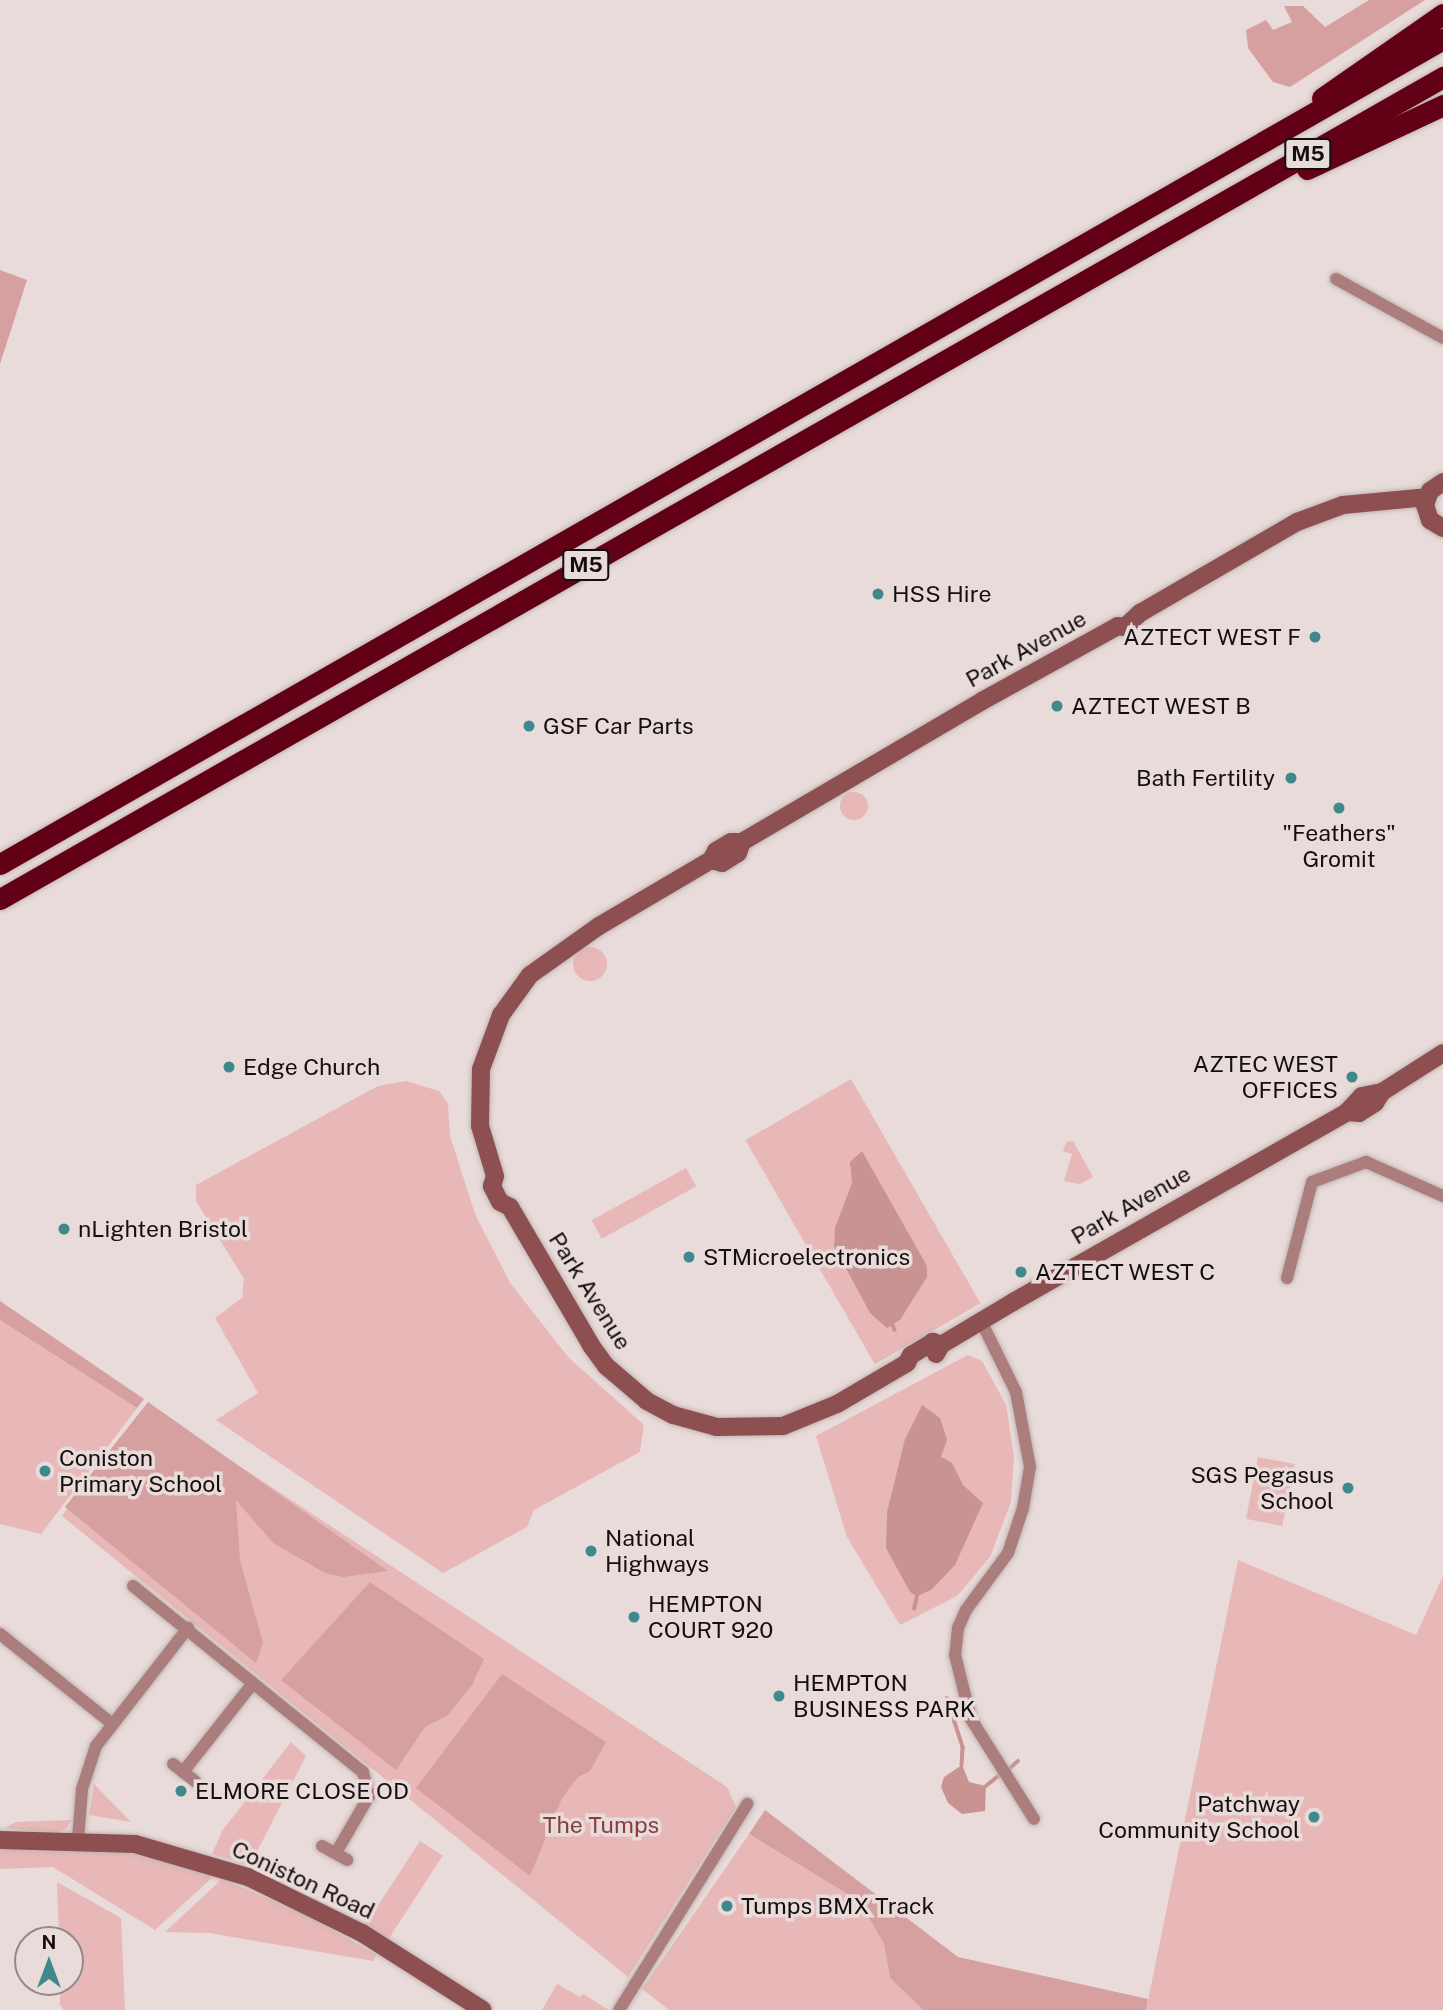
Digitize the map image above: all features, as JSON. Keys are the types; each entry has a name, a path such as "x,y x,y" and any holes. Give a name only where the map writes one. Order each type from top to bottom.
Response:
{"highway":[{"name":"M5","path":"1268,141 1354,71 1443,14"},
{"name":"M5","path":"0,864 1443,40"},
{"name":"M5","path":"0,899 1443,77"},
{"name":"M5","path":"1172,232 1443,105"}],"street":[{"path":"1336,279 1443,338"},
{"path":"1443,481 1427,505 1443,528"},
{"name":"Park Avenue","path":"1427,505 1395,502 1343,505 1297,522 1140,613 1132,611 1120,618 1118,626 742,842 738,853 722,863 711,860 554,957 530,975 501,1016 481,1069 480,1126 495,1176 492,1186 500,1202 510,1207 606,1366 647,1401 673,1415 718,1427 783,1426 837,1404 907,1363 911,1355 933,1342 941,1345 1347,1112 1362,1096 1382,1092 1443,1053"},
{"path":"1287,1278 1307,1183 1366,1161 1443,1196"},
{"path":"981,1321 1016,1392 1030,1467 1023,1508 1008,1553 958,1628 955,1655 960,1689 971,1719 1034,1819"},
{"path":"133,1586 363,1772 368,1783 369,1796 341,1856 322,1846"},
{"path":"78,1839 86,1773 110,1722 188,1628"},
{"path":"0,1635 110,1722"},
{"path":"195,1781 178,1768 253,1684"},
{"path":"619,2010 747,1804"},
{"name":"Coniston Road","path":"0,1840 78,1839 158,1848 248,1877 362,1933 483,2010"}],"green space":[{"path":"854,792 864,796 868,806 864,816 854,820 844,816 840,806 844,796"},
{"path":"590,947 602,952 607,964 602,976 590,981 578,976 573,964 578,952"},
{"path":"851,1079 981,1303 875,1364 745,1140"},
{"path":"406,1081 439,1091 448,1104 450,1136 475,1214 510,1283 569,1358 644,1425 640,1452 534,1510 527,1527 443,1573 216,1420 258,1393 215,1318 242,1298 244,1279 196,1201 196,1185 378,1086"},
{"path":"1073,1141 1093,1177 1080,1184 1064,1181 1072,1154 1063,1151 1066,1142"},
{"path":"686,1168 696,1186 602,1239 592,1220"},
{"name":"Coniston Primary School","path":"0,1320 137,1408 41,1534 0,1524"},
{"path":"968,1355 982,1361 1006,1405 1014,1457 1011,1502 990,1557 957,1596 900,1625 847,1537 816,1436"},
{"name":"The Tumps","path":"147,1405 727,1787 736,1807 628,1977 62,1516"},
{"path":"1258,1457 1294,1464 1282,1526 1246,1519"},
{"name":"Patchway Community School","path":"1238,1560 1416,1635 1443,1576 1443,2010 1146,2010"},
{"path":"291,1742 306,1756 250,1865 212,1854 222,1831"},
{"path":"94,1784 131,1822 89,1815"},
{"path":"71,1820 67,1828 55,1834 5,1828 16,1822"},
{"path":"749,1834 859,1901 884,1944 890,1978 923,2010 669,2010 642,1989"},
{"path":"420,1841 443,1856 389,1939 366,1924"},
{"path":"46,1848 142,1854 216,1874 155,1930 53,1867 0,1869 0,1850"},
{"path":"222,1879 306,1915 377,1955 373,1961 209,1933 165,1932"},
{"path":"57,1882 121,1918 125,2010 64,2010 60,2005 60,1996 84,1996 84,1926 59,1926"},
{"path":"557,1984 580,1997 583,1994 609,2010 542,2010"}],"shaded area":[{"path":"1369,0 1425,0 1290,87 1273,82 1248,48 1246,30 1266,20 1273,30 1292,22 1284,6 1303,6 1325,27"},
{"path":"0,270 27,280 0,364"},
{"path":"862,1151 927,1266 927,1277 900,1320 887,1328 870,1313 834,1246 835,1228 852,1183 850,1162"},
{"path":"0,1301 144,1399 137,1408 0,1320"},
{"path":"148,1402 388,1571 343,1577 325,1573 273,1543 236,1500 240,1560 263,1643 256,1663 65,1507"},
{"path":"922,1405 940,1418 947,1440 941,1457 952,1463 963,1485 983,1503 955,1565 931,1590 917,1596 910,1592 886,1548 887,1512 905,1439"},
{"path":"370,1582 484,1659 472,1685 447,1716 425,1727 396,1770 281,1680"},
{"path":"502,1674 606,1742 590,1771 578,1777 562,1798 530,1876 416,1788"},
{"path":"962,1765 969,1782 986,1786 985,1811 962,1814 948,1803 941,1787 944,1777"},
{"path":"765,1810 958,1957 1148,1999 1146,2010 923,2010 890,1978 884,1944 859,1901 749,1834"}],"waterway":[{"path":"893,1325 895,1330"},
{"path":"914,1609 917,1596"},
{"path":"947,1698 963,1747 962,1765"},
{"path":"1008,1770 1018,1761"},
{"path":"986,1786 1001,1774"}],"place":[{"name":"HSS Hire","path":"878,594"},
{"name":"AZTECT WEST F","path":"1315,637"},
{"name":"AZTECT WEST B","path":"1057,706"},
{"name":"GSF Car Parts","path":"529,726"},
{"name":"Bath Fertility","path":"1291,778"},
{"name":"\"Feathers\" Gromit","path":"1339,808"},
{"name":"Edge Church","path":"229,1067"},
{"name":"AZTEC WEST OFFICES","path":"1352,1077"},
{"name":"nLighten Bristol","path":"64,1229"},
{"name":"STMicroelectronics","path":"689,1257"},
{"name":"AZTECT WEST C","path":"1021,1272"},
{"name":"Coniston Primary School","path":"45,1471"},
{"name":"SGS Pegasus School","path":"1348,1488"},
{"name":"National Highways","path":"591,1551"},
{"name":"HEMPTON COURT 920","path":"634,1617"},
{"name":"HEMPTON BUSINESS PARK","path":"779,1696"},
{"name":"ELMORE CLOSE OD","path":"181,1791"},
{"name":"Patchway Community School","path":"1314,1817"},
{"name":"Tumps BMX Track","path":"727,1906"}]}
